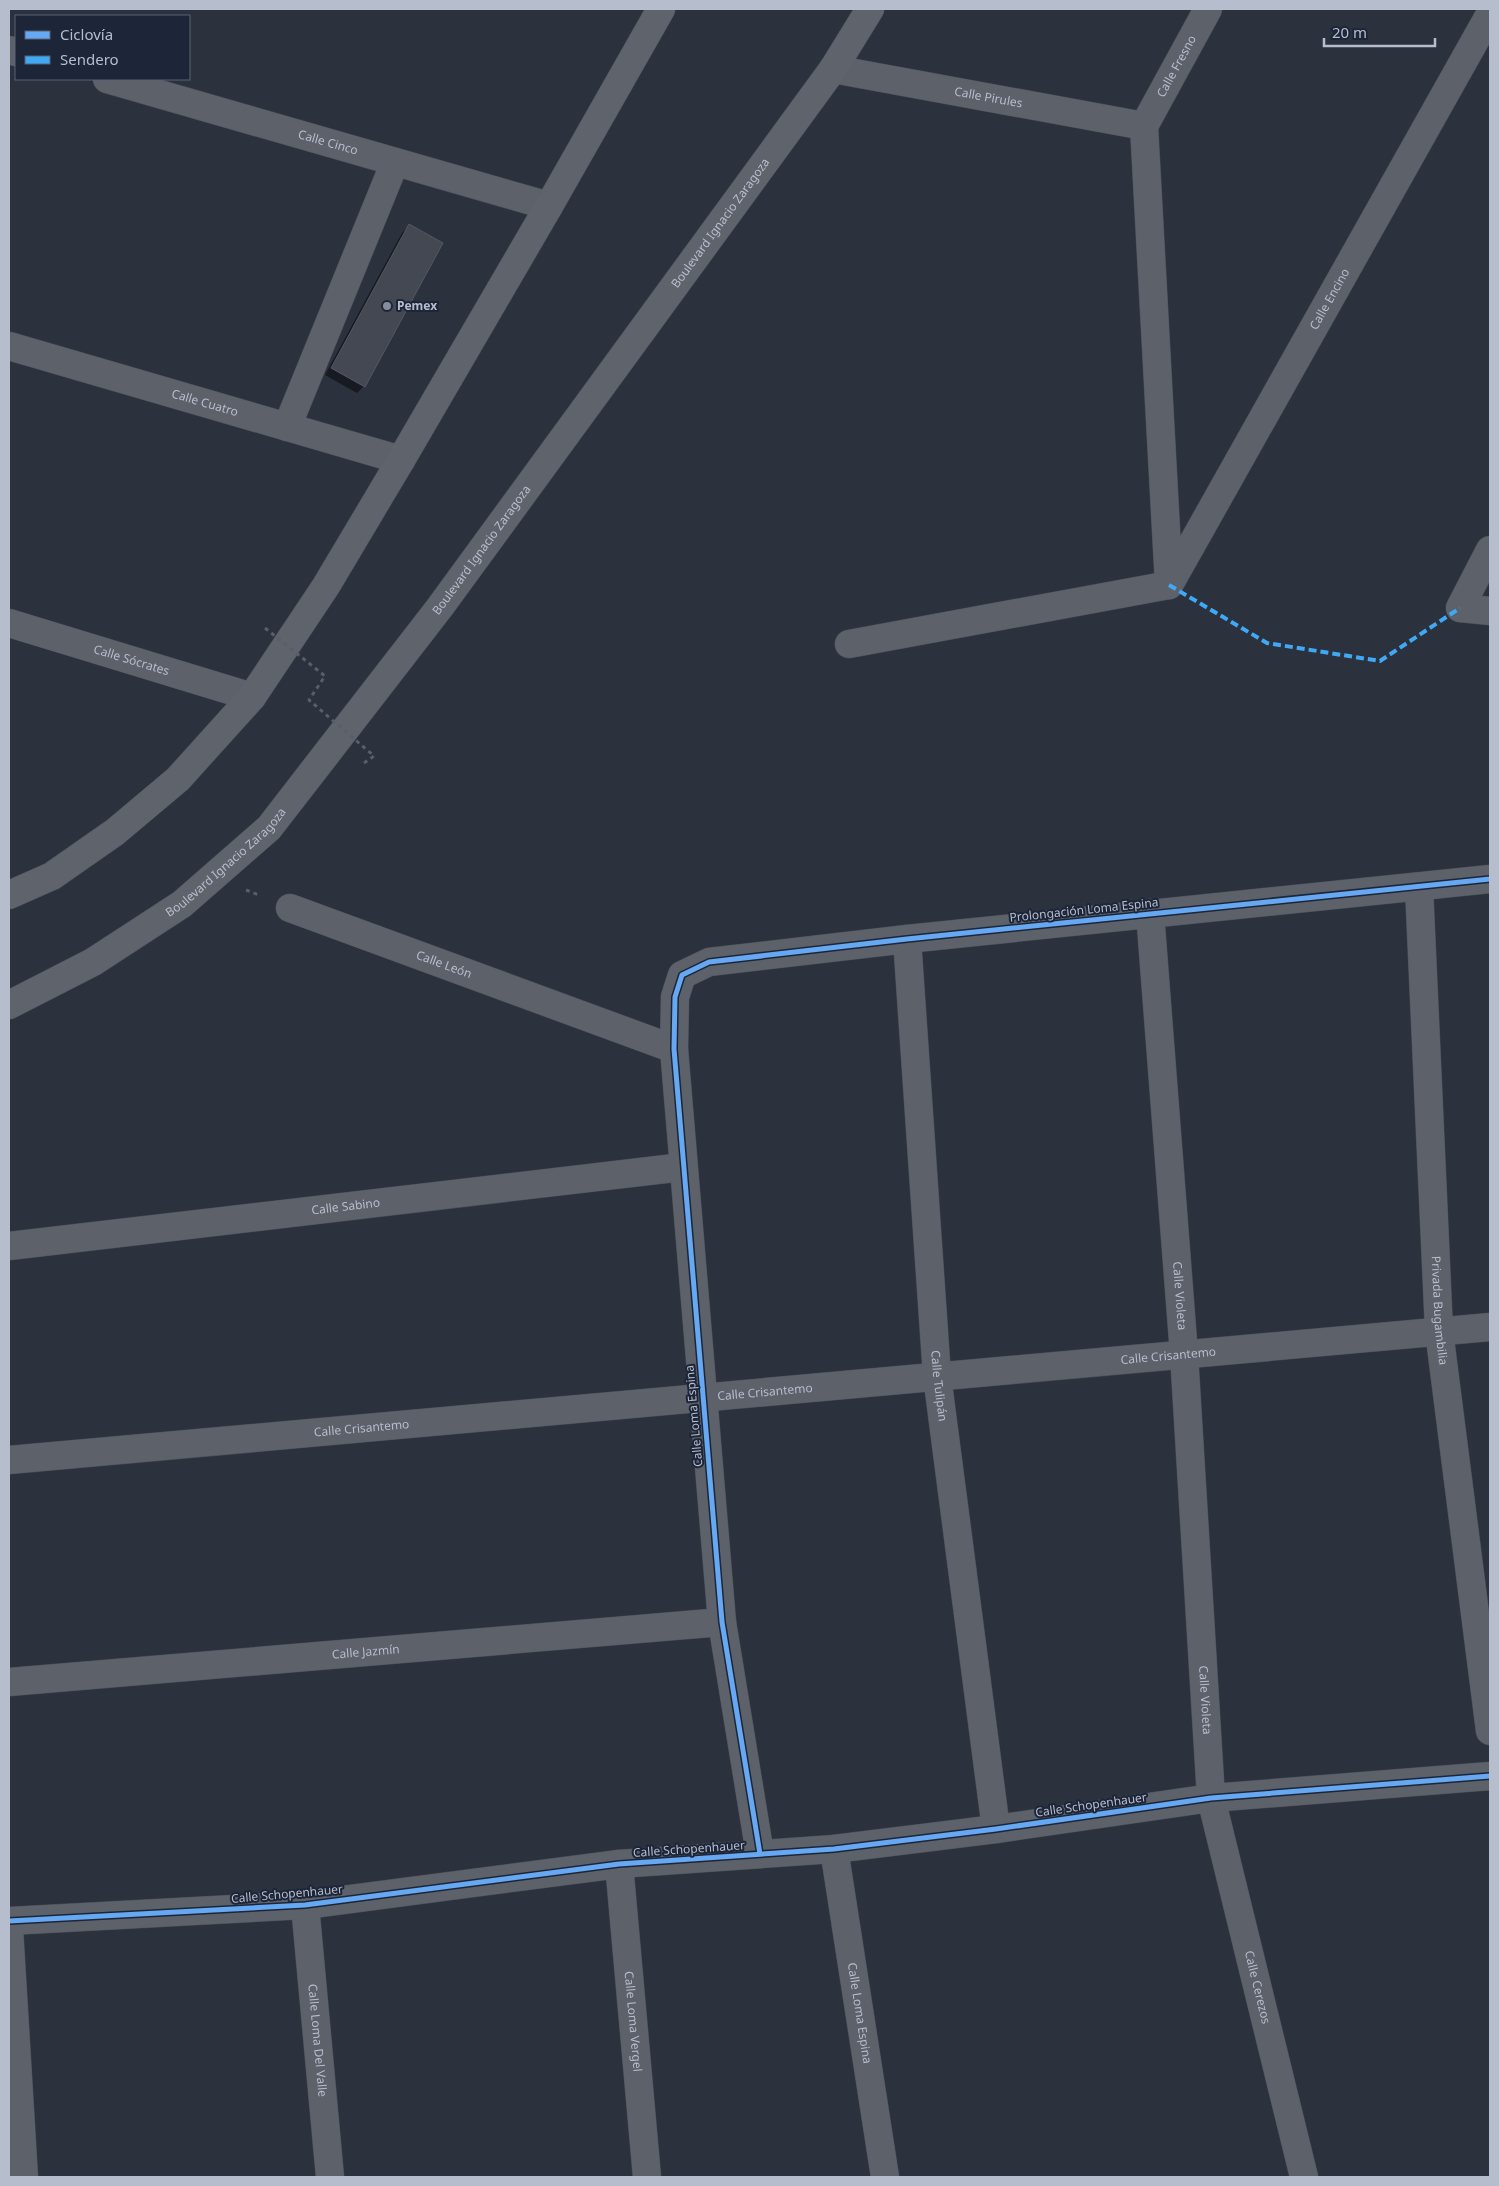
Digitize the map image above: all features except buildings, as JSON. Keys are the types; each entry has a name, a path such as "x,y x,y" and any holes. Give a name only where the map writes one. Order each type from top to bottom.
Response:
{"main road":[{"path":"9,896 52,876 115,832 178,779 252,696 326,586 549,206 661,9"},
{"name":"Boulevard Ignacio Zaragoza","path":"9,1005 93,962 182,904 269,828 440,607 833,70 870,9"}],"street":[{"name":"Calle Fresno","path":"1144,126 1208,9"},
{"name":"Calle Encino","path":"1169,585 1490,14"},
{"name":"Calle Pirules","path":"833,70 1144,126"},
{"name":"Calle Cinco","path":"110,80 549,206"},
{"path":"849,644 1169,585 1144,126"},
{"path":"286,427 395,162"},
{"name":"Calle Cuatro","path":"9,346 401,460"},
{"path":"1490,550 1460,608 1490,611"},
{"name":"Calle Sócrates","path":"9,623 252,696"},
{"name":"Prolongación Loma Espina","path":"682,975 709,962 1150,913 1490,879"},
{"name":"Privada Bugambilia","path":"1419,887 1439,1331 1490,1731"},
{"name":"Calle León","path":"290,908 674,1049"},
{"name":"Calle Violeta","path":"1150,913 1184,1354 1211,1798"},
{"name":"Calle Tulipán","path":"907,939 938,1376 996,1829"},
{"name":"Calle Loma Espina","path":"682,975 675,997 674,1049 702,1398 722,1622 760,1854"},
{"name":"Calle Sabino","path":"9,1246 683,1167"},
{"name":"Calle Crisantemo","path":"9,1460 1490,1327"},
{"name":"Calle Jazmín","path":"9,1682 722,1622"},
{"name":"Calle Schopenhauer","path":"9,1921 305,1905 618,1864 834,1849 996,1829 1211,1798 1490,1776"},
{"name":"Calle Cerezos","path":"1211,1798 1304,2177"},
{"name":"Calle Loma Espina","path":"834,1849 885,2177"},
{"name":"Calle Loma Vergel","path":"618,1864 647,2177"},
{"name":"Calle Loma Del Valle","path":"305,1905 330,2177"},
{"path":"9,1928 19,2170"}],"path":[{"path":"265,628 325,676 308,700 374,756"},
{"path":"214,877 290,908"}],"marked path":[{"path":"1169,585 1267,643 1380,661 1460,608"}],"cycle path":[{"path":"760,1854 722,1622 674,1049 675,997 682,975 709,962 907,939 1490,879"},
{"path":"9,1921 305,1905 619,1864 834,1849 996,1829 1211,1798 1490,1776"}],"place":[{"name":"Pemex","path":"387,306"}]}
